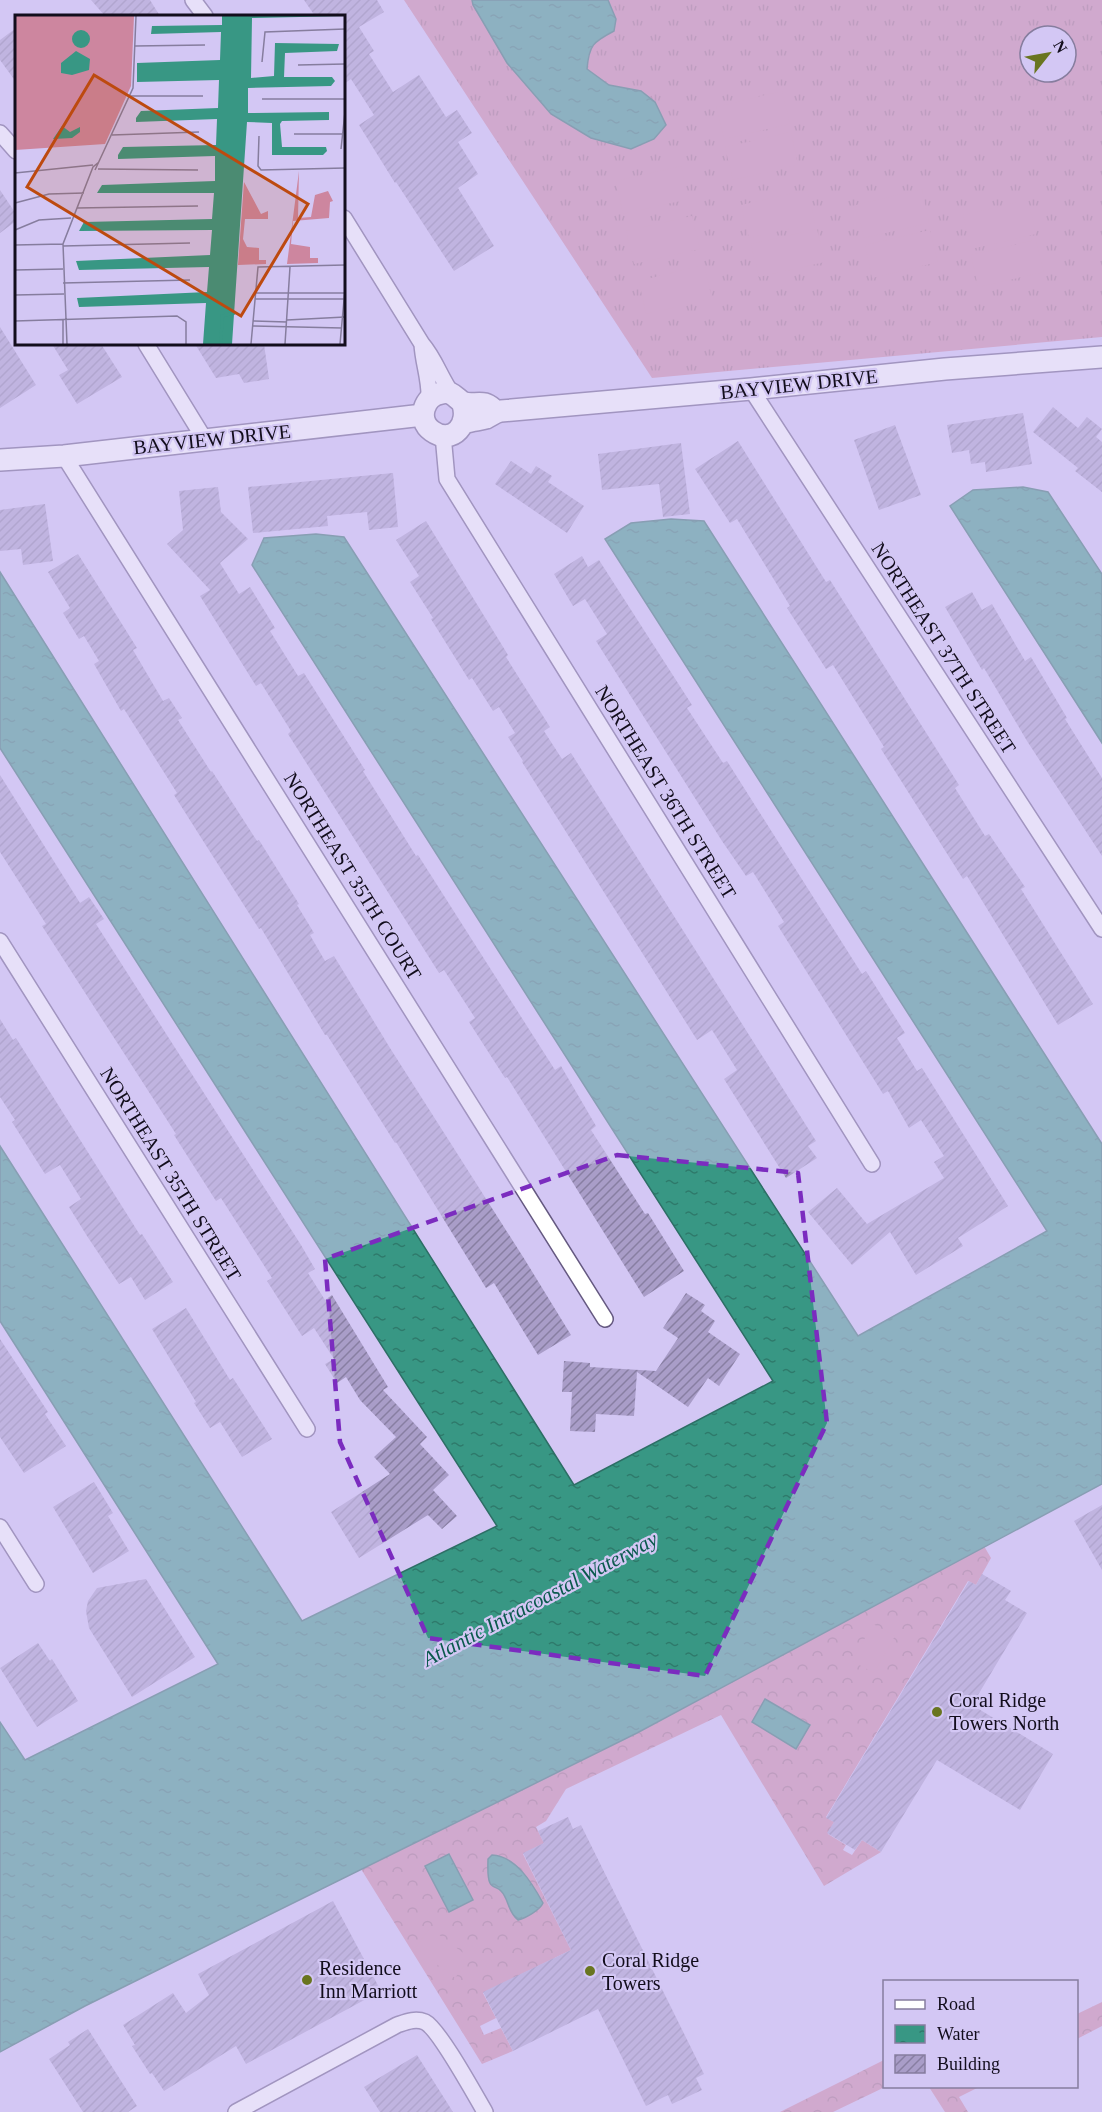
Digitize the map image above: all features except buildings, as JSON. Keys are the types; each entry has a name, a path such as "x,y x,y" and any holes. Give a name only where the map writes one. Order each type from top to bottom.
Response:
{"street":[{"path":"193,0 204,15"},
{"path":"0,133 15,150"},
{"path":"345,221 422,344 434,357 443,380 457,398 466,416 464,423"},
{"path":"422,344 423,363 430,384 426,407 428,427 443,435"},
{"path":"147,345 205,440"},
{"name":"BAYVIEW DRIVE","path":"443,435 456,432 464,423 472,419 485,418 496,411 751,390 945,369 1102,357"},
{"name":"NORTHEAST 37TH STREET","path":"751,390 1102,929"},
{"name":"BAYVIEW DRIVE","path":"0,460 64,456 205,440 426,407 440,393 472,405 486,404 496,411"},
{"name":"NORTHEAST 36TH STREET","path":"443,435 447,479 872,1164"},
{"name":"NORTHEAST 35TH COURT","path":"64,456 606,1319"},
{"name":"NORTHEAST 35TH STREET","path":"0,941 307,1429"},
{"path":"0,1527 36,1584"},
{"path":"236,2112 397,2025 411,2020 425,2023 437,2034 485,2112"}],"highlighted area":[{"path":"617,1155 798,1173 827,1423 705,1676 428,1638 340,1442 325,1259"}],"green space":[{"path":"404,0 1102,0 1102,337 652,378"},
{"path":"782,91 790,124 724,139 716,107"},
{"path":"791,132 798,165 733,180 725,147"},
{"path":"681,166 689,199 623,214 616,181"},
{"path":"922,189 929,223 864,238 856,205"},
{"path":"807,190 815,223 749,238 741,205"},
{"path":"1028,200 1036,234 971,249 963,215"},
{"path":"692,216 700,249 634,264 626,231"},
{"path":"817,229 825,262 759,277 751,244"},
{"path":"930,230 938,262 872,278 865,245"},
{"path":"1036,240 1044,272 978,287 971,255"},
{"path":"704,265 712,299 646,314 639,281"},
{"path":"984,1546 991,1558 976,1585 968,1581 826,1817 834,1822 828,1834 846,1845 843,1850 852,1855 862,1840 881,1852 824,1886 721,1715 566,1789 546,1821 536,1827 544,1843 523,1854 571,1950 483,1993 496,2018 480,2026 484,2035 501,2028 513,2051 482,2064 361,1869 637,1733"},
{"path":"873,1624 895,1636 874,1673 852,1661"},
{"path":"430,1928 470,1958 455,1978 415,1948"},
{"path":"1102,2002 1102,2026 1078,2038 1078,2014"},
{"path":"883,2060 883,2088 833,2112 780,2112"},
{"path":"930,2088 977,2088 959,2097 968,2112 945,2112"}],"water":[{"path":"472,0 608,0 616,19 614,31 593,45 587,69 609,85 641,91 655,102 666,125 654,139 631,149 591,138 551,114 507,63"},
{"path":"1023,487 1048,492 1102,574 1102,743 950,506 973,490"},
{"name":"Atlantic Intracoastal Waterway","path":"671,519 704,521 1102,1144 1102,1484 637,1733 85,2006 0,2052 0,1722 25,1760 218,1664 0,1321 0,1146 302,1621 497,1526 0,748 0,572 574,1485 773,1381 252,565 264,538 316,534 344,537 858,1336 1047,1231 605,539 631,523"},
{"path":"765,1699 810,1725 796,1749 752,1722"},
{"path":"449,1854 473,1900 449,1912 425,1866"},
{"path":"492,1855 509,1860 516,1865 543,1903 529,1916 518,1920 510,1909 504,1894 492,1886 489,1881 488,1859"}],"place":[{"name":"Coral Ridge Towers North","path":"937,1712"},
{"name":"Coral Ridge Towers","path":"590,1971"},
{"name":"Residence Inn Marriott","path":"307,1980"}]}
